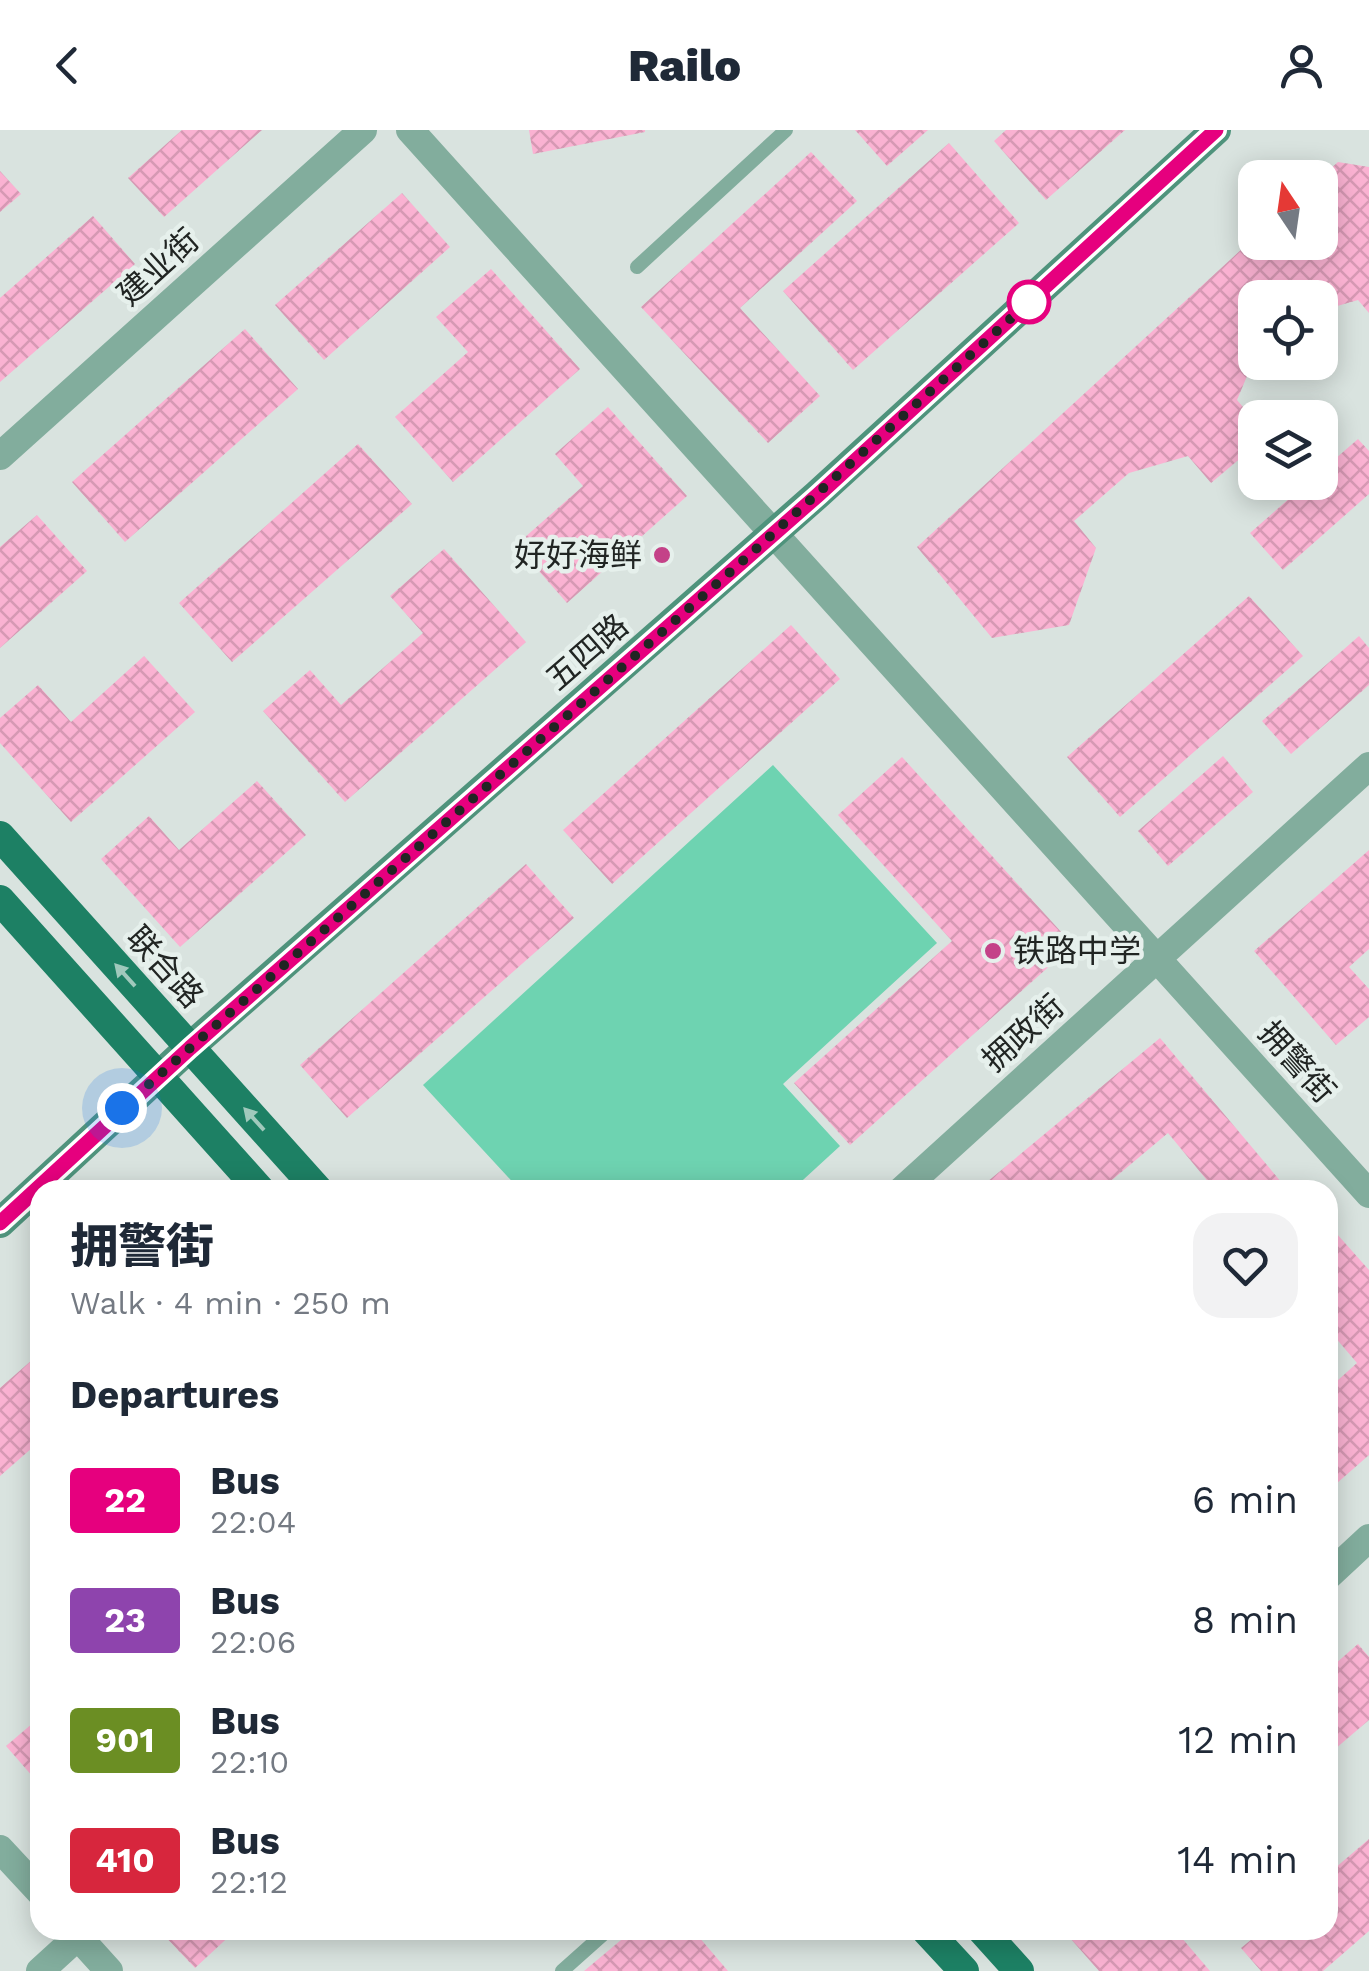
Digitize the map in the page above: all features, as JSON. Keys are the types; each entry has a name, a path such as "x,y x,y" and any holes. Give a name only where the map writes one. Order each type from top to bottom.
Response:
{"main road":[{"name":"五四路","path":"45,1180 158,1076 774,534 1216,130"},
{"name":"联合路","path":"0,836 309,1180"},
{"path":"0,900 251,1180"},
{"name":"五四路","path":"0,1222 30,1194"},
{"path":"938,1940 964,1971"},
{"path":"991,1940 1019,1971"}],"street":[{"name":"建业街","path":"0,456 363,130"},
{"name":"拥警街","path":"410,130 1369,1194"},
{"name":"拥政街","path":"913,1180 1369,766"},
{"path":"1338,1567 1369,1538"},
{"path":"0,1848 30,1881"},
{"path":"40,1971 70,1940"},
{"path":"84,1940 109,1971"}],"lane":[{"path":"637,267 786,130"},
{"path":"562,1971 597,1940"}],"green space":[{"path":"773,765 937,943 783,1084 840,1146 803,1180 511,1180 423,1085"}],"building":[{"path":"182,130 262,130 164,217 128,178"},
{"path":"529,130 645,130 645,132 533,154"},
{"path":"855,130 928,130 887,166"},
{"path":"1006,130 1125,130 1046,200 994,141"},
{"path":"949,143 1019,223 853,370 783,291"},
{"path":"811,152 857,201 740,308 820,396 768,443 641,307"},
{"path":"1338,162 1369,167 1369,313 1358,300 1338,306 1338,280 1238,280 1238,380 1245,380 1237,400 1238,460 1211,483 1188,456 1129,473 1074,521 1096,548 1069,625 992,638 917,547 1238,253 1238,260 1338,260"},
{"path":"0,171 21,194 0,212"},
{"path":"402,193 450,247 324,360 275,305"},
{"path":"93,216 135,264 0,382 0,298"},
{"path":"491,269 580,369 453,482 395,417 468,352 436,317"},
{"path":"245,329 298,389 125,542 72,482"},
{"path":"608,407 687,496 567,603 516,545 583,486 555,454"},
{"path":"1358,439 1369,451 1369,494 1283,570 1250,533 1288,500 1338,500 1338,456"},
{"path":"358,444 412,504 232,662 179,603"},
{"path":"37,515 87,571 0,648 0,547"},
{"path":"444,549 526,642 345,802 263,711 310,670 341,705 423,633 390,596"},
{"path":"1249,596 1303,656 1120,817 1067,757"},
{"path":"791,625 840,679 612,884 563,830"},
{"path":"1359,636 1369,648 1369,685 1291,754 1262,721"},
{"path":"144,656 195,712 71,822 0,743 0,718 38,685 71,722"},
{"path":"1223,756 1253,792 1168,866 1138,831"},
{"path":"902,757 1073,945 850,1145 794,1083 952,941 838,815"},
{"path":"257,781 306,835 180,947 101,859 149,816 179,850"},
{"path":"1369,850 1369,949 1349,967 1369,989 1369,1017 1336,1045 1254,951"},
{"path":"526,864 574,918 347,1118 300,1065"},
{"path":"1160,1038 1280,1180 1207,1180 1168,1133 1112,1180 989,1180"},
{"path":"1338,1235 1369,1270 1369,1455 1338,1482 1338,1380 1357,1363 1338,1341"},
{"path":"30,1362 30,1450 0,1476 0,1388"},
{"path":"1358,1644 1369,1657 1369,1720 1338,1746 1338,1661"},
{"path":"30,1726 30,1774 6,1746"},
{"path":"1369,1839 1369,1931 1323,1971 1261,1971 1241,1948 1251,1940 1338,1940 1338,1865"},
{"path":"168,1940 225,1940 195,1968"},
{"path":"621,1940 702,1940 728,1971 584,1971"},
{"path":"1072,1940 1184,1940 1210,1971 1099,1971"}],"bus line":[{"name":"22","path":"46,1180 122,1108 818,495 1216,130"},
{"name":"22","path":"0,1223 30,1195"}],"place":[{"name":"好好海鲜","path":"662,555"},
{"name":"铁路中学","path":"993,951"}],"route":[{"path":"122,1108 818,495 1029,302"}]}
